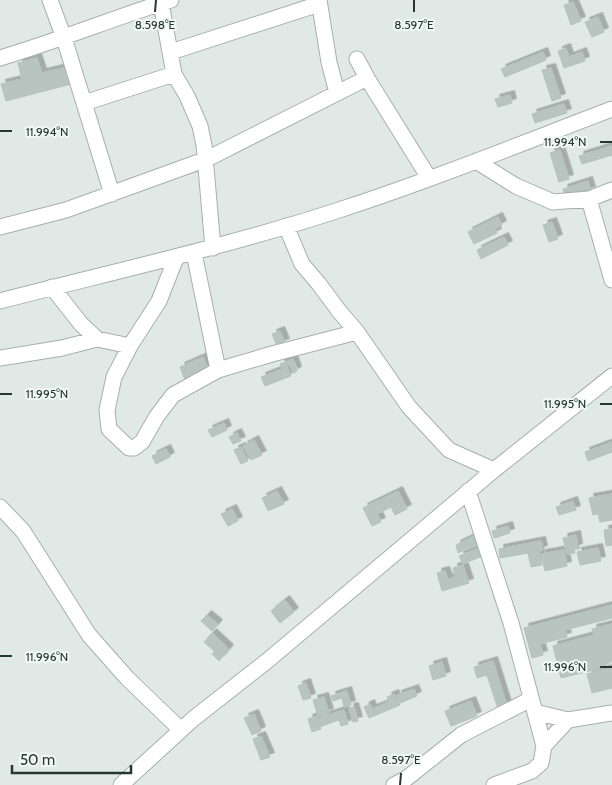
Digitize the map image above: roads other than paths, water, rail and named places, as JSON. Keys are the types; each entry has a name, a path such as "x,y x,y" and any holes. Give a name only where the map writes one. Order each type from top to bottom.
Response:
{"street":[{"path":"50,0 64,38 112,194"},
{"path":"0,58 64,38 166,2 170,52 174,74 187,96 200,126 207,159 213,248"},
{"path":"170,52 319,2 329,62 338,93"},
{"path":"357,58 367,78 430,178"},
{"path":"84,103 174,74"},
{"path":"0,227 66,210 207,159 367,78"},
{"path":"0,301 176,258 335,211 430,178 612,109"},
{"path":"476,161 516,186 553,202 589,199 612,190"},
{"path":"589,199 612,280"},
{"path":"286,226 302,264 338,311 357,332 409,407 449,450 494,470"},
{"path":"194,253 218,370"},
{"path":"176,258 159,301 130,346 114,377 107,410 109,429 129,448 134,448 142,442 172,395 218,370 357,332"},
{"path":"52,288 81,324 97,339"},
{"path":"0,358 62,348 97,339 130,346"},
{"path":"121,785 181,730 350,592 468,491 612,376"},
{"path":"468,491 505,605 544,746 541,763 532,770 494,785"},
{"path":"0,507 24,531 89,635 127,678 181,730"},
{"path":"394,785 407,778 461,735 533,705 568,720 612,714"},
{"path":"544,746 568,720"}]}
